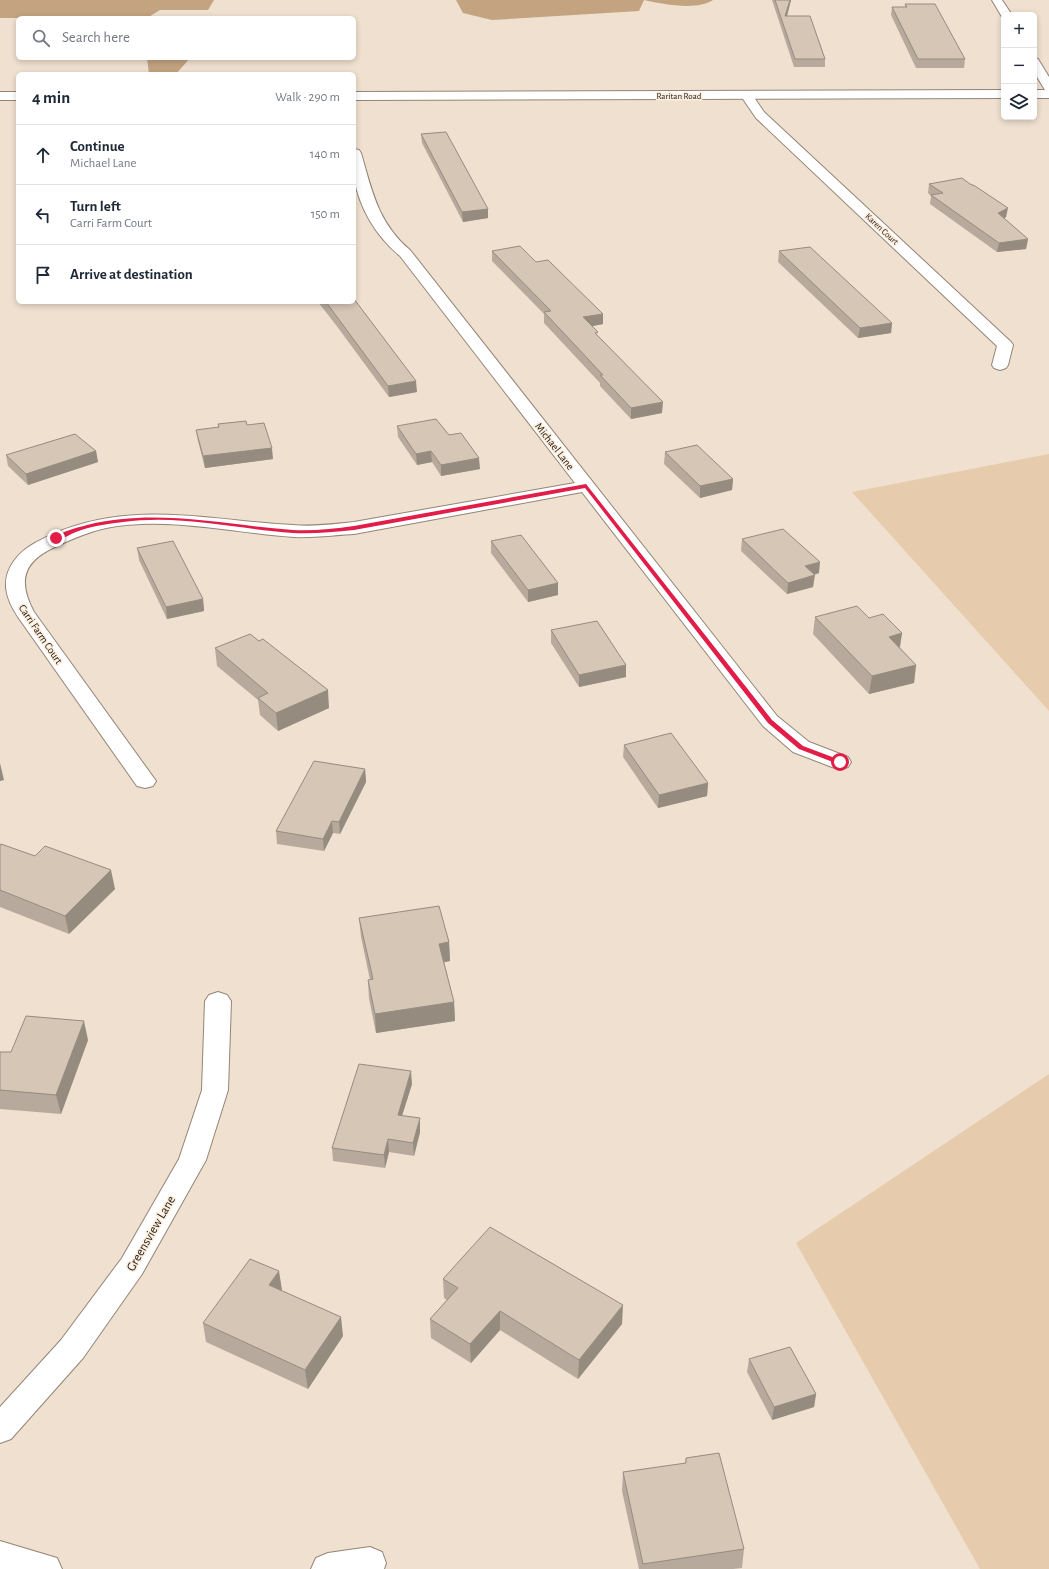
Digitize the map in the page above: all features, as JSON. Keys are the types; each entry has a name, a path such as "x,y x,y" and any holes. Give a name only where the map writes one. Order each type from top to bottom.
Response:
{"street":[{"path":"997,0 1004,12"},
{"path":"1037,67 1049,87"},
{"name":"Raritan Road","path":"356,96 1001,94"},
{"path":"1037,94 1049,94"},
{"path":"0,96 16,96"},
{"name":"Karen Court","path":"747,96 760,115 1005,345 1000,365"},
{"name":"Michael Lane","path":"356,160 376,221 388,238 404,253 770,722 801,747 840,762"},
{"name":"Carri Farm Court","path":"145,781 25,613 16,593 16,576 22,562 34,550 76,530 99,524 125,520 156,518 278,530 324,531 354,528 586,486"},
{"name":"Greensview Lane","path":"0,1429 72,1349 132,1266 192,1160 215,1090 218,1001"},
{"path":"0,1556 45,1569"},
{"path":"328,1569 370,1563"}],"shaded area":[{"path":"0,0 214,0 208,10 160,10 150,16 16,16 16,18 0,18"},
{"path":"456,0 644,0 639,11 492,20 463,13"},
{"path":"644,0 713,0 698,5 679,6"},
{"path":"147,60 188,60 178,72 149,72"},
{"path":"1049,454 1049,711 852,492"},
{"path":"1049,1074 1049,1569 980,1569 796,1243"}],"building":[{"path":"775,0 790,0 785,16 810,16 825,59 795,59"},
{"path":"905,4 935,4 965,59 918,59 892,7 907,7"},
{"path":"446,132 488,209 462,212 421,134"},
{"path":"962,178 1008,208 998,213 1028,239 999,243 931,195 943,193 929,184"},
{"path":"520,246 536,262 548,260 603,314 583,317 598,332 595,333 663,402 631,408 600,375 603,375 544,312 551,311 492,251"},
{"path":"810,247 892,323 860,328 779,251"},
{"path":"356,302 416,381 388,386 327,304 356,304"},
{"path":"436,419 449,435 461,433 479,458 441,465 431,451 416,454 397,426"},
{"path":"246,421 247,425 264,423 272,448 203,456 196,430 219,427 218,424"},
{"path":"75,434 96,451 26,474 6,455"},
{"path":"697,445 733,479 700,486 665,452"},
{"path":"783,529 820,562 805,566 815,575 788,583 742,539"},
{"path":"521,535 558,583 528,590 491,541"},
{"path":"173,541 203,599 166,607 137,548"},
{"path":"857,606 869,618 883,614 902,633 889,637 916,665 872,676 815,617"},
{"path":"597,621 626,665 579,675 551,630"},
{"path":"250,634 259,641 263,639 328,690 276,713 258,698 268,693 215,648"},
{"path":"671,733 708,783 659,795 624,745"},
{"path":"314,761 365,769 339,822 332,821 323,839 276,831"},
{"path":"1,844 35,856 45,846 111,870 65,916 0,890"},
{"path":"439,906 449,942 439,944 454,1002 375,1014 368,980 373,979 359,918"},
{"path":"26,1016 84,1021 56,1095 0,1090 0,1052 11,1052"},
{"path":"359,1064 411,1071 398,1115 420,1118 413,1143 388,1139 384,1155 332,1148"},
{"path":"490,1227 623,1305 579,1360 500,1311 470,1344 430,1319 458,1288 443,1279"},
{"path":"250,1259 279,1271 269,1285 341,1317 305,1370 203,1323"},
{"path":"790,1347 816,1394 774,1407 749,1359"},
{"path":"719,1453 744,1549 643,1564 623,1472 686,1463 686,1458"}],"route":[{"path":"56,538 76,530 99,524 125,520 156,518 294,531 324,531 354,528 586,486 770,722 801,747 840,762"}]}
